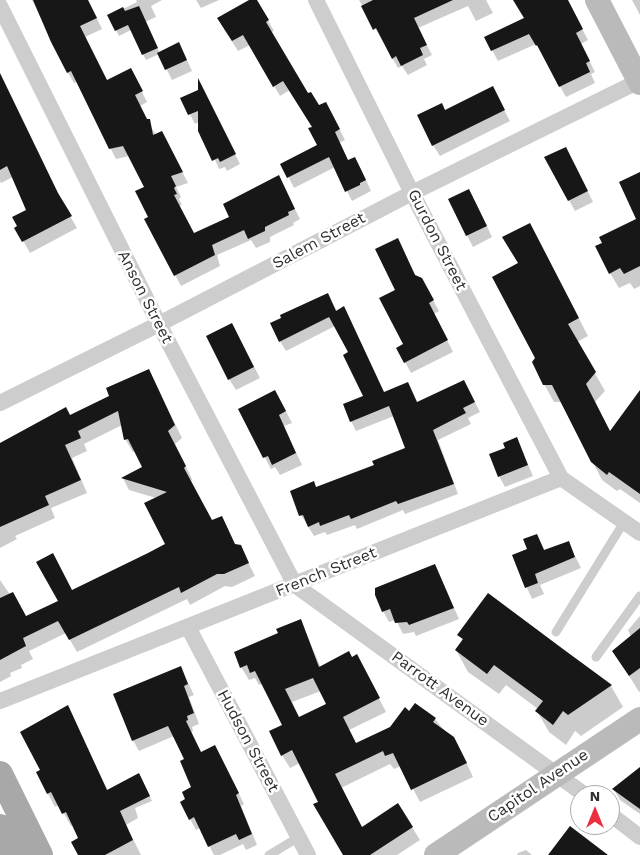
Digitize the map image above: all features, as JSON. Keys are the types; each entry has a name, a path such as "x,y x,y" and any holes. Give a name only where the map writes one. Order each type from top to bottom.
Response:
{"main road":[{"path":"597,0 639,82"},
{"name":"Capitol Avenue","path":"436,855 640,719"},
{"path":"0,774 30,854"},
{"path":"0,827 30,854"}],"street":[{"name":"Gurdon Street","path":"316,0 412,192 561,478"},
{"name":"Anson Street","path":"0,6 159,324 295,585"},
{"name":"Salem Street","path":"0,403 159,324 412,192 639,82"},
{"path":"561,478 640,533"},
{"name":"French Street","path":"0,701 561,478"},
{"name":"Parrott Avenue","path":"295,585 572,785"},
{"name":"Hudson Street","path":"188,627 308,855"},
{"path":"620,822 640,838"}],"lane":[{"path":"556,632 624,522"},
{"path":"596,657 640,596"},
{"path":"269,855 298,837"}],"building":[{"path":"33,0 88,0 97,18 80,26 107,80 131,68 143,91 135,95 147,119 150,119 153,135 162,131 183,172 171,176 176,186 174,188 177,194 174,195 194,233 229,217 223,204 279,175 295,209 288,212 289,215 265,227 265,231 248,239 244,230 212,245 215,255 174,276 144,219 148,217 135,191 144,187 123,146 109,149 71,71 67,73 51,42"},
{"path":"249,0 257,0 269,20 266,22 308,93 311,92 319,105 326,102 340,129 335,132 348,160 355,157 366,180 360,183 360,185 345,192 329,157 287,178 280,164 317,145 308,128 312,127 283,81 273,87 243,35 232,41 217,18"},
{"path":"373,0 453,0 414,18 427,45 420,48 423,55 401,66 396,56 392,59 376,28 373,30 361,6"},
{"path":"513,0 568,0 583,29 576,33 590,61 586,63 590,72 559,87 537,45 529,34 491,51 484,37 524,18"},
{"path":"139,6 158,48 142,55 128,25 115,31 107,15 123,7 125,11"},
{"path":"179,42 187,60 165,70 157,53"},
{"path":"0,73 58,193 72,216 22,242 14,228 17,226 12,217 26,210 7,166 0,170"},
{"path":"198,78 236,154 220,162 218,158 212,161 198,131 198,111 188,115 180,98 198,90"},
{"path":"493,86 505,110 432,146 417,115 442,103 445,110"},
{"path":"566,147 588,191 568,201 544,157"},
{"path":"640,172 640,266 624,274 620,268 609,274 595,246 602,243 599,237 636,219 619,182"},
{"path":"469,189 487,226 466,236 448,199"},
{"path":"530,223 579,318 568,324 596,372 586,384 610,431 640,390 640,494 609,472 607,475 591,462 552,385 543,385 532,362 535,358 492,277 518,263 502,237"},
{"path":"398,238 415,275 422,278 434,300 429,303 448,340 404,363 396,348 403,344 379,298 395,290 375,249"},
{"path":"328,293 336,311 344,306 384,392 408,382 417,402 464,380 475,402 463,408 466,413 433,430 454,484 398,504 396,501 351,519 349,515 320,526 319,522 308,527 303,515 299,516 290,491 314,481 316,487 374,465 372,461 405,448 389,406 350,422 343,404 363,396 343,355 348,352 329,317 279,342 270,323 281,318 280,315"},
{"path":"232,323 254,367 228,380 206,336"},
{"path":"149,369 175,425 168,431 186,466 184,468 212,520 222,516 235,544 241,545 249,563 224,574 217,574 181,593 179,587 69,640 58,621 23,638 26,646 0,660 0,598 13,592 26,616 58,601 36,562 53,553 72,590 165,544 144,503 167,492 121,478 142,467 128,439 124,440 118,411 78,431 81,438 65,445 81,480 45,496 49,505 0,527 0,443 66,407 70,415 109,396 106,388"},
{"path":"275,390 286,411 279,415 296,453 272,465 268,456 263,458 238,409"},
{"path":"517,437 528,465 498,477 489,454 505,448 503,443"},
{"path":"537,534 544,550 569,541 575,557 535,574 538,583 525,588 512,555 527,549 523,539"},
{"path":"435,564 454,608 409,625 407,622 395,623 390,609 382,612 375,595 375,588"},
{"path":"488,593 612,685 568,715 563,711 553,725 535,711 543,701 494,665 487,674 455,650 463,639 457,635"},
{"path":"301,619 319,667 349,651 352,657 357,654 380,698 343,717 356,743 390,727 405,707 409,711 415,703 436,718 433,722 454,737 467,763 411,790 393,753 385,756 383,751 335,774 362,827 398,803 413,827 370,855 343,855 313,804 318,802 292,750 281,756 269,731 282,725 255,671 250,673 247,665 240,668 234,652 278,633 276,629","holes":["313,678 326,704 299,717 285,689"]},
{"path":"640,628 640,668 629,676 612,651"},
{"path":"181,666 188,684 184,686 194,713 187,716 188,720 186,721 201,752 215,745 239,793 236,795 252,834 239,840 236,834 208,847 194,817 189,820 180,802 185,799 182,792 191,787 180,761 184,759 168,726 132,741 113,694"},
{"path":"68,705 107,790 139,773 150,796 120,811 133,840 105,855 78,855 71,842 78,838 66,812 62,814 51,792 47,794 36,772 40,770 20,732"},
{"path":"640,767 640,809 620,795 620,785 617,785"},
{"path":"570,826 570,835 582,835 608,855 548,855"}]}
